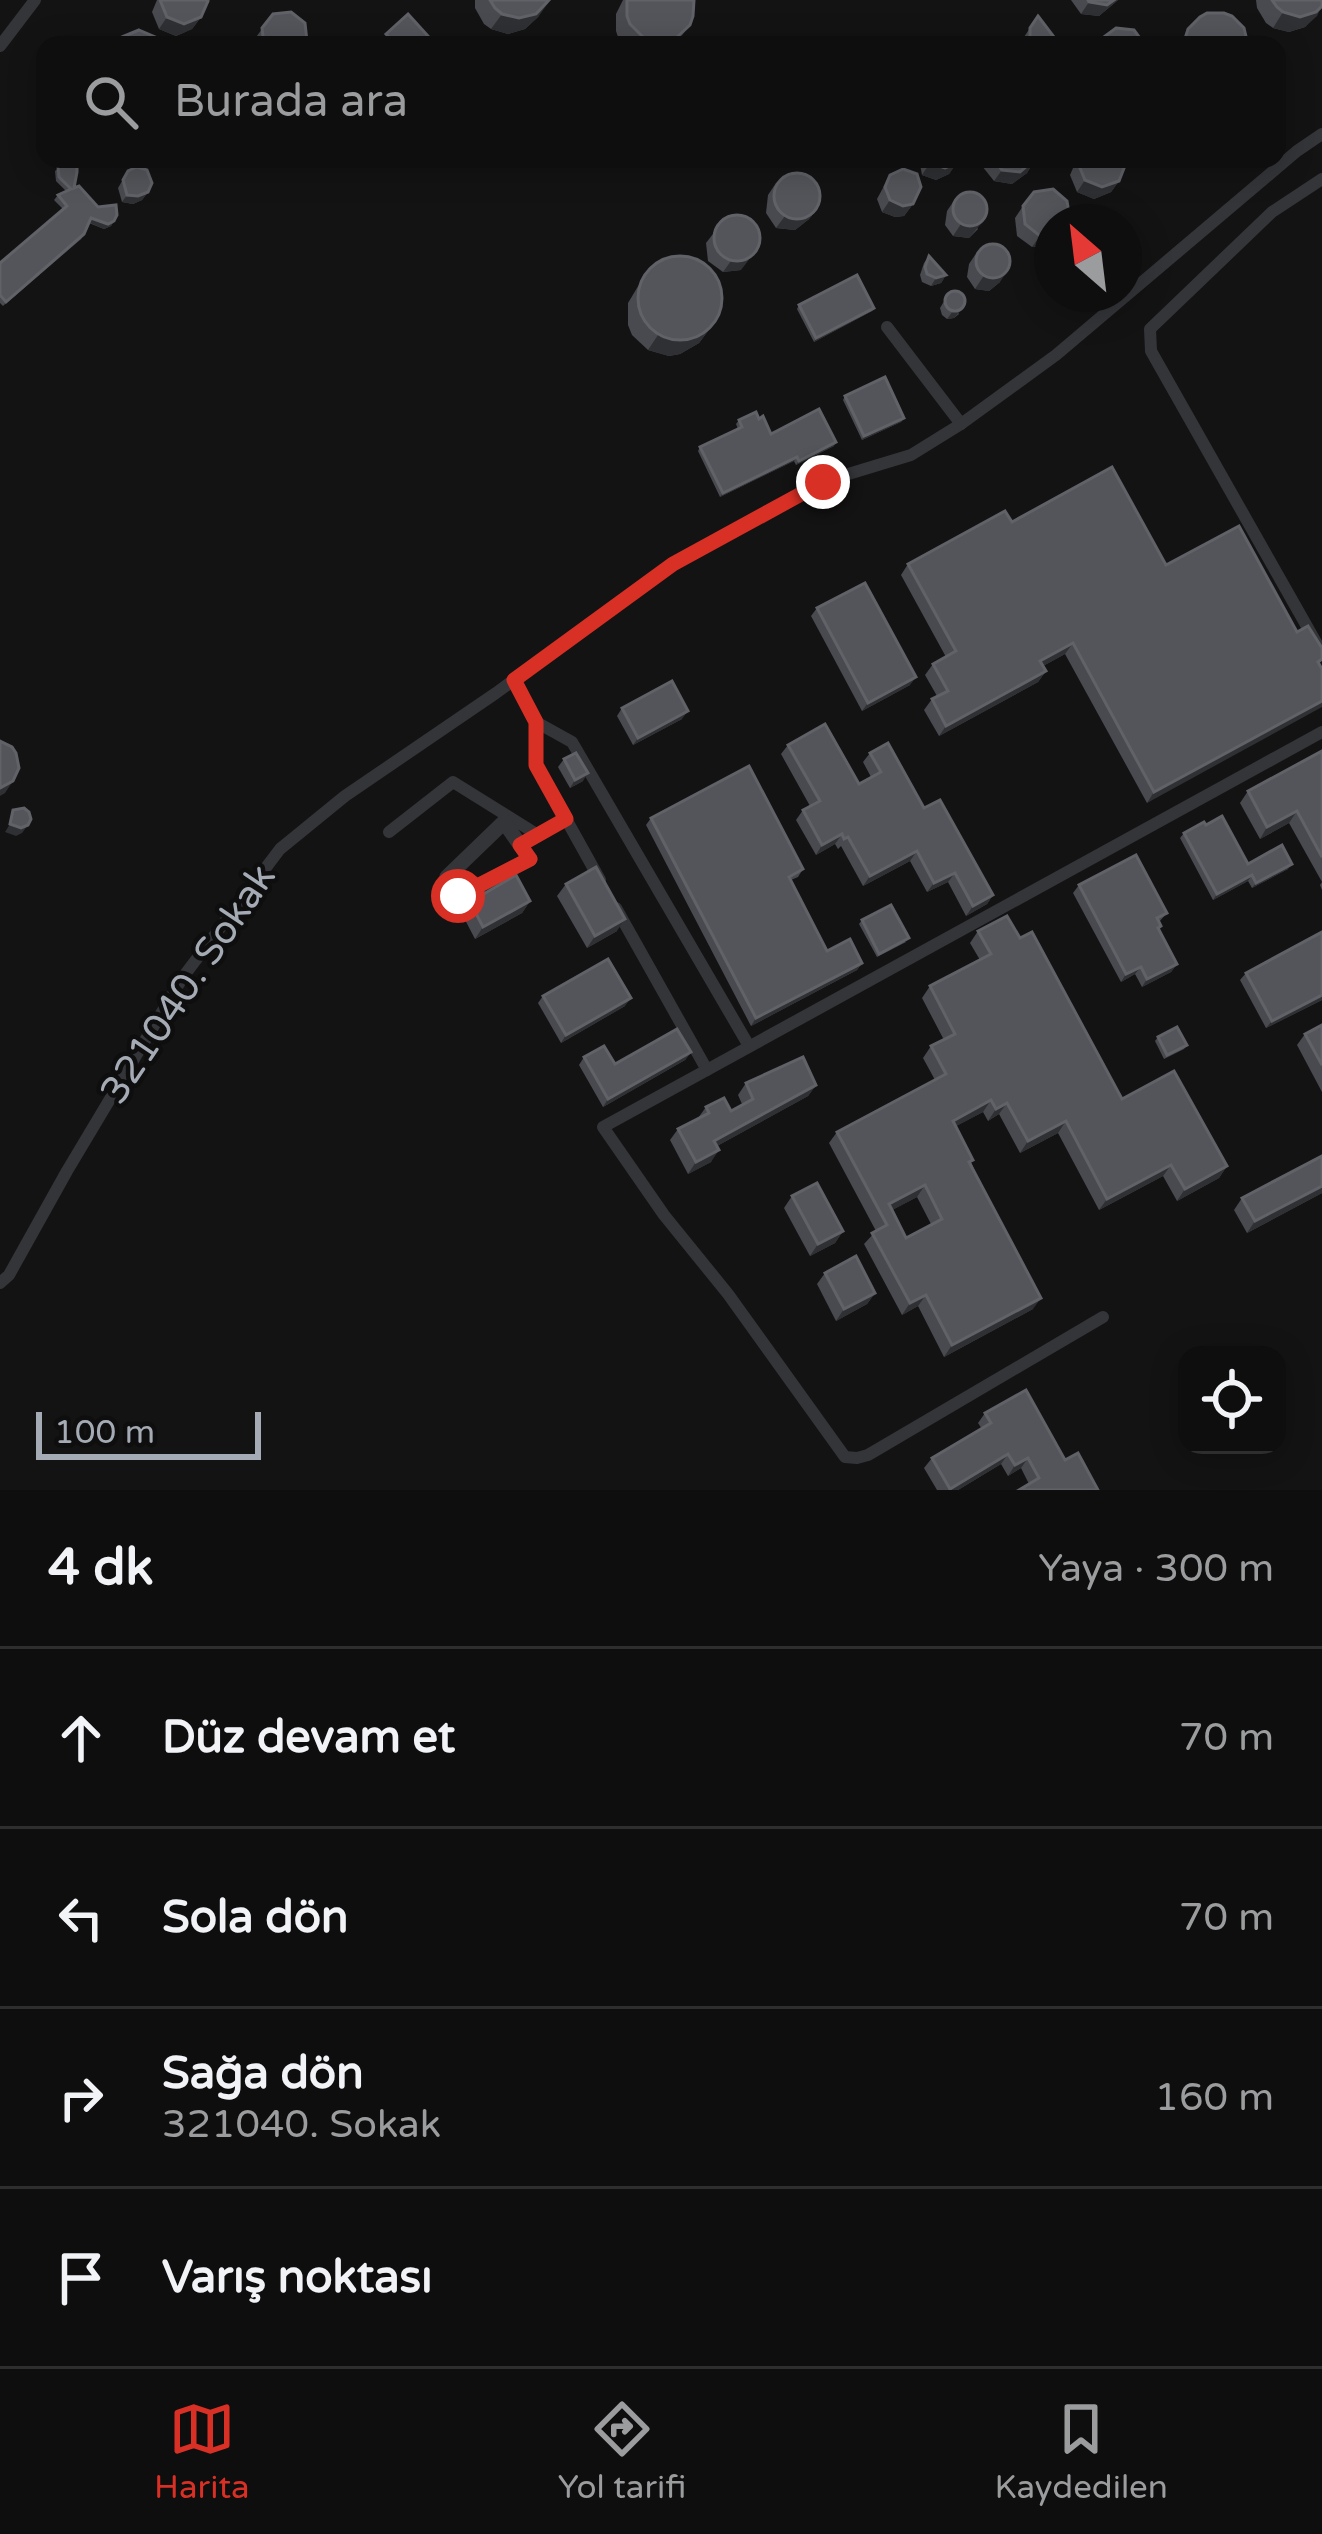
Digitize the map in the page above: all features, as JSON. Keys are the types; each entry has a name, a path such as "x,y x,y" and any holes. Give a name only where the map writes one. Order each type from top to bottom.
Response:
{"street":[{"path":"0,46 35,0"},
{"name":"321040. Sokak","path":"1286,160 1322,134"},
{"name":"321040. Sokak","path":"0,1283 9,1275 183,977 280,849 345,796 673,564 823,482 911,455 961,424 1056,356 1277,168"},
{"path":"1322,179 1271,212 1150,329 1151,351 1322,653"},
{"path":"887,327 961,424"},
{"path":"514,680 536,722 536,765 706,1070"},
{"path":"536,722 572,742 748,1046"},
{"path":"1103,1317 868,1455 845,1457 603,1127 1322,732"},
{"path":"389,832 453,782 538,835"},
{"path":"520,845 566,819"},
{"path":"504,823 520,845 530,859 458,896 447,877 504,823"}],"building":[{"path":"160,0 208,1 201,17 184,24 167,17"},
{"path":"490,0 549,0 536,14 519,18 502,14"},
{"path":"627,0 694,0 690,25 678,36 642,36 627,16"},
{"path":"1272,0 1322,0 1322,6 1300,17 1283,12"},
{"path":"291,12 305,23 306,36 263,36 262,28 273,14"},
{"path":"1207,13 1232,16 1246,36 1186,36"},
{"path":"408,14 428,36 388,36"},
{"path":"1038,16 1053,36 1030,36"},
{"path":"1116,28 1134,30 1138,36 1105,36"},
{"path":"58,168 77,168 74,188 79,186 98,207 116,205 117,215 108,224 91,218 84,234 6,302 0,295 0,263 67,206 58,195 71,189 59,177"},
{"path":"1080,168 1124,168 1119,181 1102,187 1085,180"},
{"path":"903,169 917,174 921,187 913,204 903,206 890,200 885,187 890,175"},
{"path":"147,170 152,183 148,192 127,195 123,180 128,171"},
{"path":"797,173 813,180 820,196 813,212 797,219 781,212 774,196 781,180"},
{"path":"1053,189 1068,204 1034,204 1034,231 1025,224 1023,206 1034,192"},
{"path":"970,192 982,197 987,209 982,221 970,226 958,221 953,209 958,197"},
{"path":"737,215 753,222 760,238 753,254 737,261 721,254 714,238 721,222"},
{"path":"993,244 1005,249 1010,261 1005,273 993,278 981,273 976,261 981,249"},
{"path":"680,256 710,268 722,298 710,328 680,340 650,328 638,298 650,268"},
{"path":"929,256 946,275 927,274"},
{"path":"857,275 874,308 816,338 799,305"},
{"path":"955,291 965,301 955,311 945,301"},
{"path":"885,377 904,418 864,436 845,396"},
{"path":"819,409 836,442 723,493 700,447 742,427 739,420 756,412 771,434"},
{"path":"1112,467 1166,565 1239,526 1297,632 1308,626 1322,648 1318,662 1322,701 1154,792 1073,643 1040,661 1046,671 946,726 932,699 948,691 933,664 956,651 908,564 1005,511 1012,522"},
{"path":"865,583 916,677 868,703 817,608"},
{"path":"672,681 688,711 638,738 622,708"},
{"path":"825,724 859,784 881,772 870,753 888,743 924,808 940,800 993,895 973,906 955,873 934,883 917,851 870,876 848,837 842,834 822,845 803,810 820,801 788,745"},
{"path":"0,741 12,747 19,768 13,781 0,788"},
{"path":"1322,751 1322,857 1297,811 1267,827 1248,791"},
{"path":"576,753 588,773 575,780 564,759"},
{"path":"749,766 803,869 789,877 827,951 850,939 862,963 756,1018 651,818"},
{"path":"24,808 31,819 28,825 10,824 13,810"},
{"path":"1222,816 1248,864 1282,845 1292,864 1256,883 1252,875 1217,894 1184,833"},
{"path":"1136,855 1167,913 1157,918 1158,928 1177,964 1147,979 1141,967 1126,974 1079,885"},
{"path":"596,867 625,919 595,936 566,884"},
{"path":"516,875 530,901 483,927 470,902"},
{"path":"891,905 909,938 879,954 862,920"},
{"path":"1007,916 1020,938 1032,932 1122,1099 1174,1071 1227,1166 1185,1189 1171,1165 1107,1199 1066,1121 1028,1141 1007,1103 996,1109 991,1100 953,1121 973,1160 969,1162 1041,1298 952,1345 926,1295 910,1303 872,1233 887,1225 837,1132 946,1074 931,1046 955,1034 930,986 991,954 978,931","holes":["925,1185 942,1219 906,1238 889,1204"]},
{"path":"1322,932 1322,995 1272,1021 1246,973"},
{"path":"608,959 631,998 566,1035 543,996"},
{"path":"1322,1025 1322,1065 1305,1034"},
{"path":"1177,1027 1187,1045 1167,1055 1158,1037"},
{"path":"677,1029 691,1052 608,1099 584,1057 604,1046 615,1064"},
{"path":"803,1057 816,1085 714,1141 719,1150 696,1162 678,1129 709,1113 706,1107 724,1098 731,1111 753,1099 746,1083"},
{"path":"1322,1156 1322,1186 1255,1221 1242,1198"},
{"path":"817,1183 843,1231 818,1244 792,1196"},
{"path":"856,1256 875,1293 844,1309 825,1273"},
{"path":"1026,1390 1065,1460 1078,1453 1098,1490 1019,1490 1039,1478 1028,1458 1015,1465 1008,1454 950,1489 932,1458 991,1423 985,1413"}],"route":[{"path":"458,896 530,859 520,845 566,819 536,765 536,722 514,680 673,564 823,482"}]}
